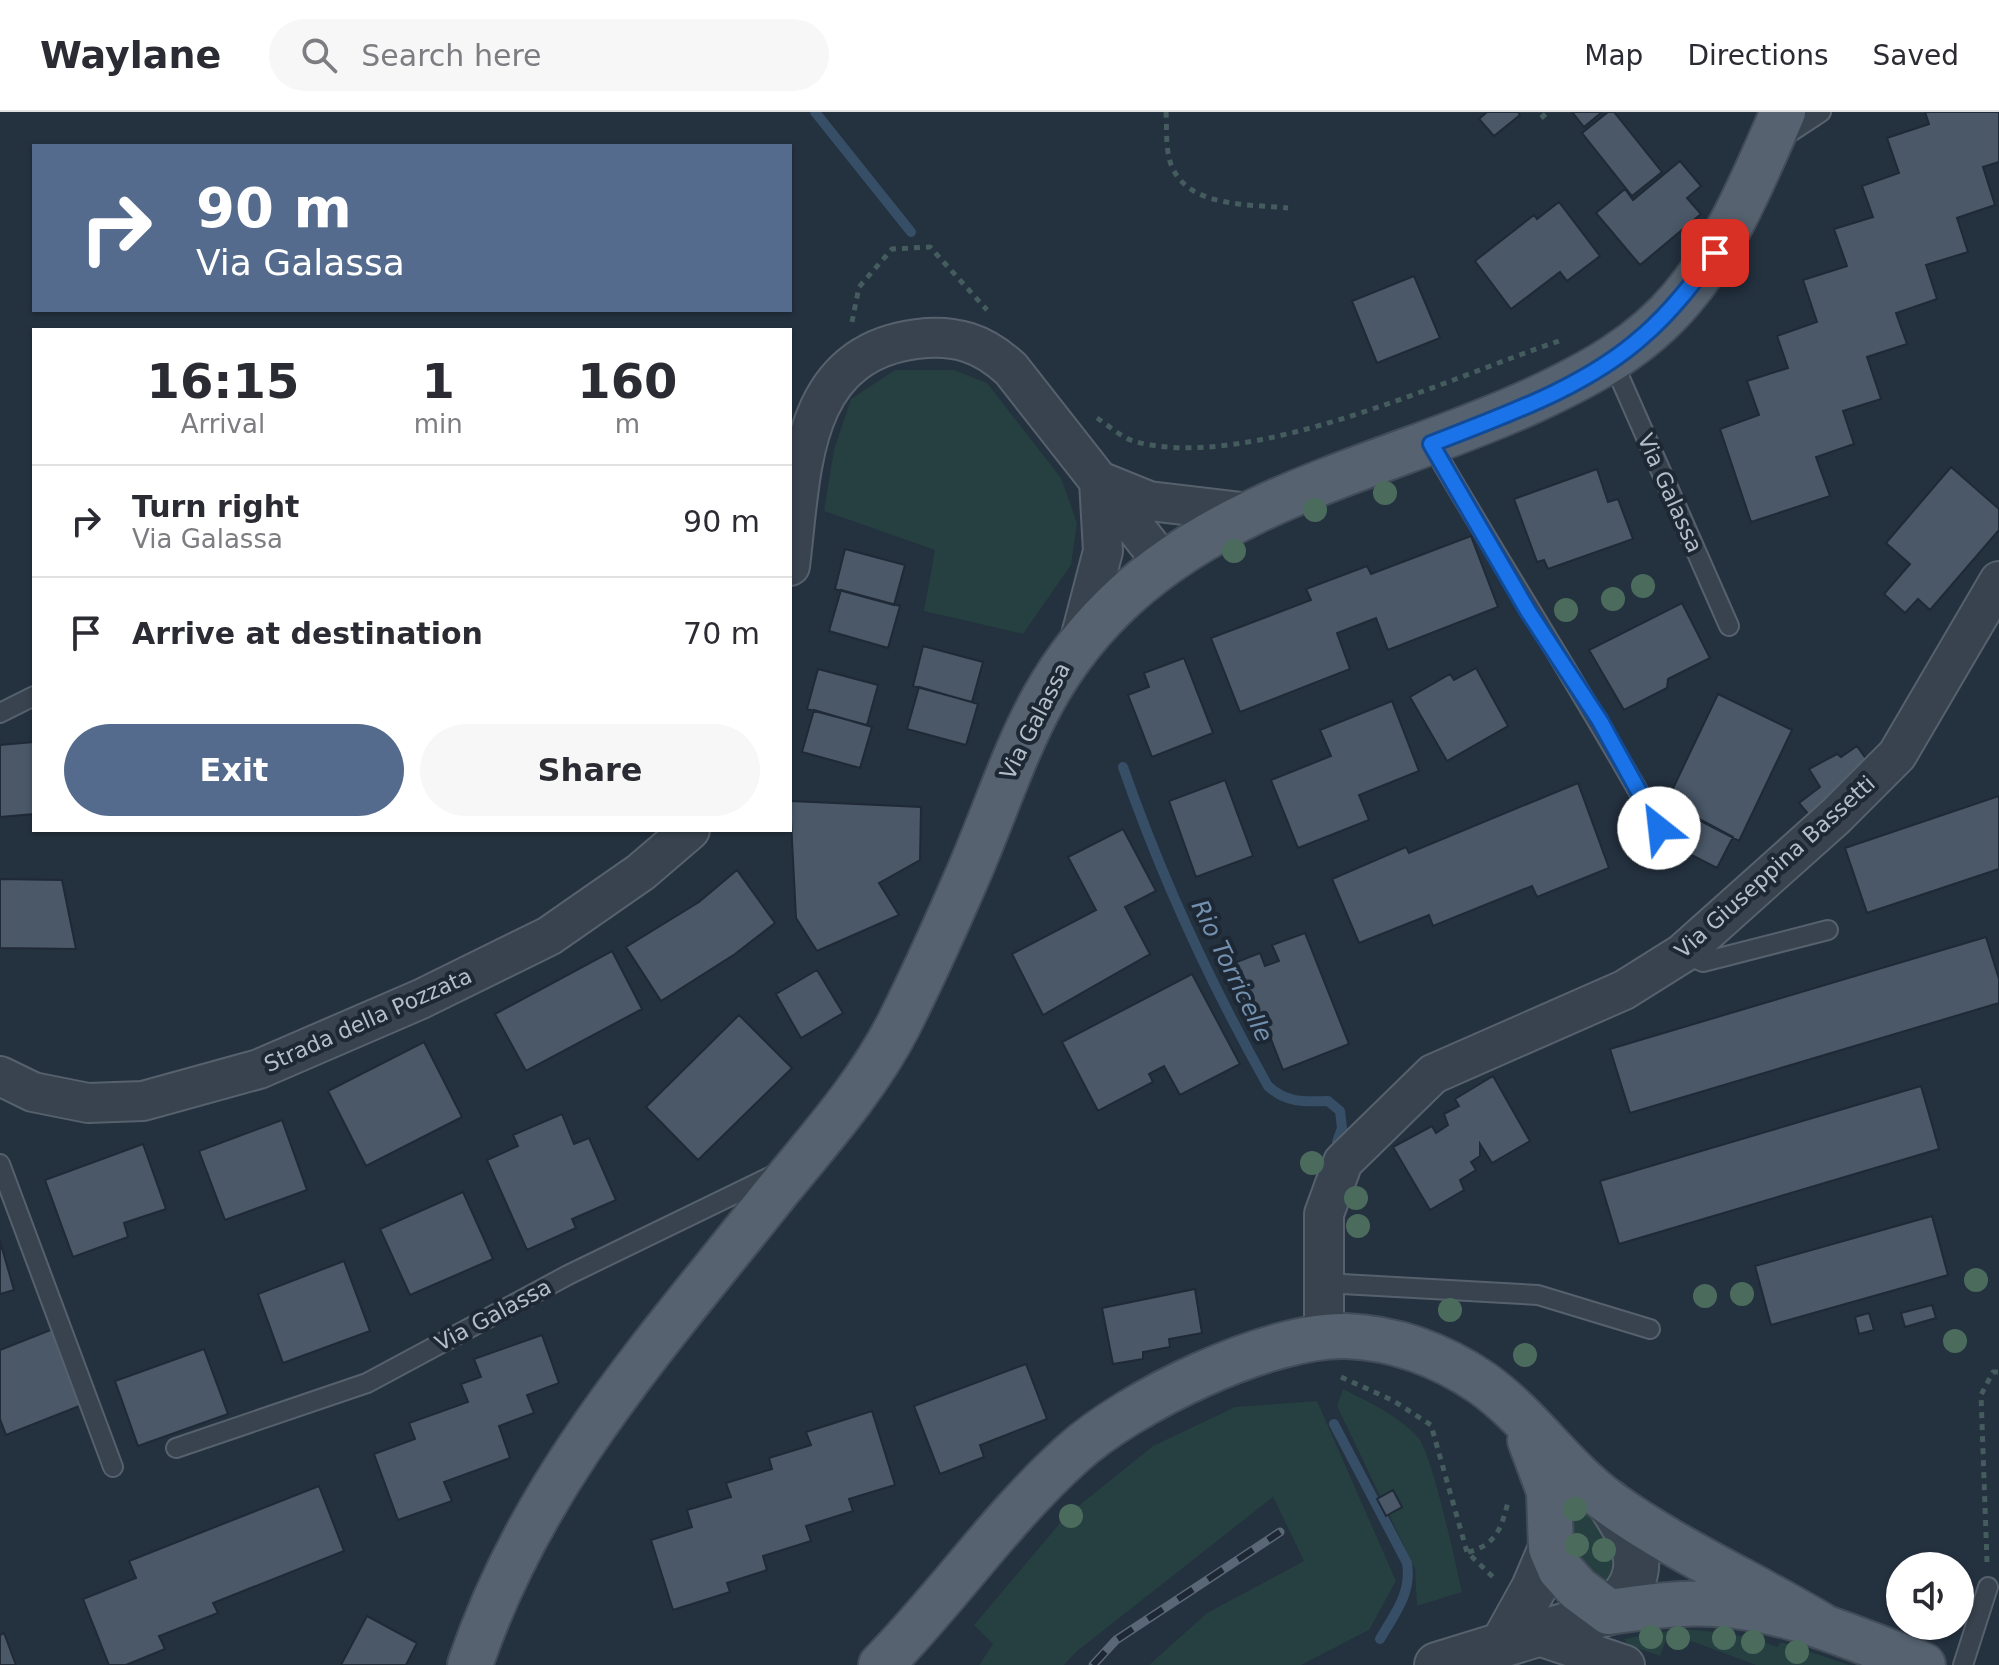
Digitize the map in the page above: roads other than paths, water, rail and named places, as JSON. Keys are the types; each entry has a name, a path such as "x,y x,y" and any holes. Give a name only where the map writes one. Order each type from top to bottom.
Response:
{"main road":[{"name":"Via Galassa","path":"470,1665 489,1610 566,1464 652,1347 851,1100 897,1029 971,867 1038,705 1080,639 1164,564 1250,513 1498,416 1612,360 1681,300 1715,253 1775,129"},
{"path":"881,1665 999,1527 1074,1452 1112,1424 1227,1365 1331,1356 1371,1338 1415,1347 1485,1385 1522,1419 1566,1468 1609,1502 1679,1549 1753,1584 1824,1627"},
{"path":"1522,1419 1549,1491 1551,1548 1560,1569 1578,1589 1609,1612 1675,1603 1718,1604 1824,1627 1923,1665"}],"street":[{"path":"792,553 811,428 828,388 845,367 886,345 940,336 974,342 993,352 1011,369 1164,564"},
{"path":"1099,481 1149,501 1250,513"},
{"path":"1080,639 1103,551 1099,481"},
{"name":"Via Giuseppina Bassetti","path":"1331,1356 1324,1283 1324,1214 1343,1162 1433,1074 1624,990 1683,953 1836,816 1897,755 1999,581"},
{"name":"Strada della Pozzata","path":"3,1086 88,1103 143,1101 259,1069 421,999 549,936 641,872 688,832"},
{"path":"1437,1665 1609,1612 1627,1595 1638,1574 1635,1551 1609,1502"},
{"path":"1518,1639 1551,1548"},
{"path":"1518,1639 1625,1665"}],"lane":[{"path":"1775,129 1821,112"},
{"name":"Via Galassa","path":"1612,360 1729,626"},
{"path":"1431,444 1528,611 1600,721 1659,828"},
{"path":"0,713 32,697"},
{"path":"1683,953 1703,962 1828,930"},
{"name":"Via Galassa","path":"176,1448 367,1383 568,1275 802,1161"},
{"path":"0,1164 113,1467"},
{"path":"1324,1283 1538,1295 1650,1329"},
{"path":"1963,1665 1988,1587"}],"waterway":[{"name":"Rio Torricelle","path":"815,112 911,232"},
{"name":"Rio Torricelle","path":"1123,767 1188,930 1268,1086 1289,1098 1328,1101 1340,1111 1342,1128 1337,1142"},
{"name":"Rio Torricelle","path":"1334,1424 1407,1563 1405,1593 1380,1639"}],"railway":[{"path":"1093,1665 1116,1640 1280,1532"}]}
